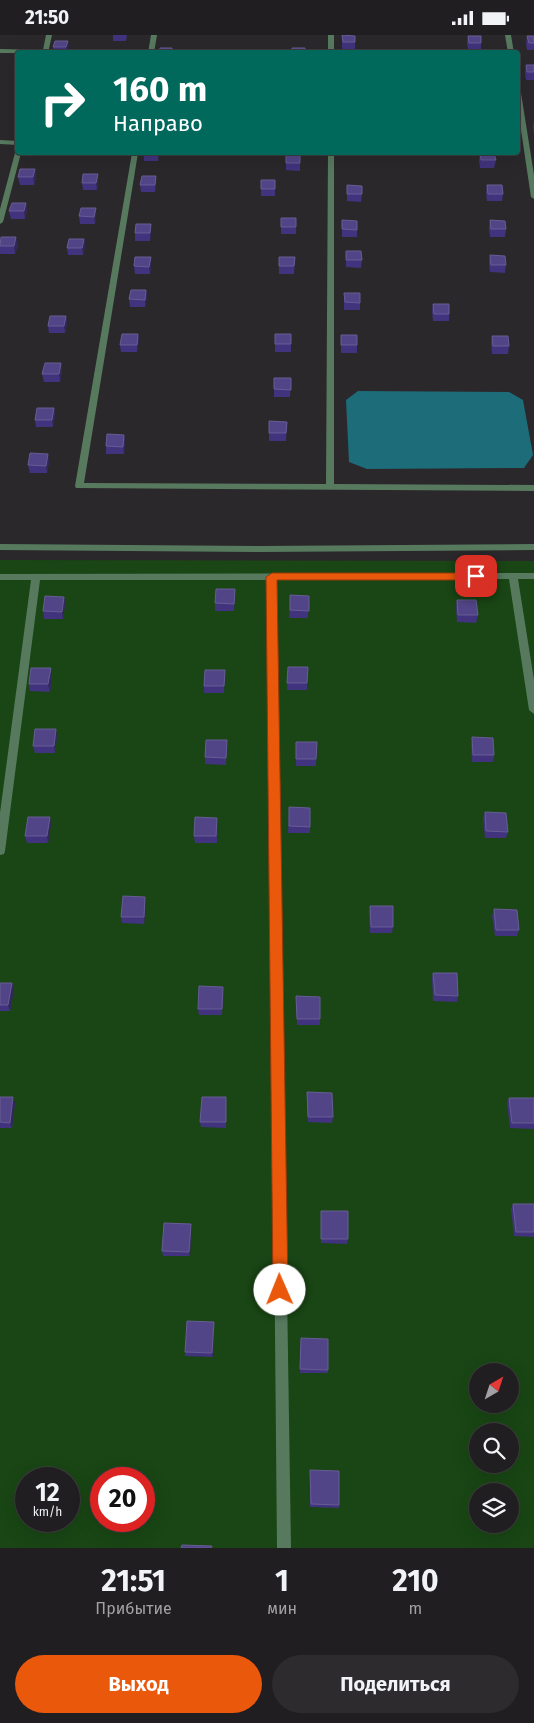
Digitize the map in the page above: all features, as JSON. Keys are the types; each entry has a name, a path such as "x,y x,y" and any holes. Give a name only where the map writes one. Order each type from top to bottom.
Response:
{"street":[{"path":"45,50 49,35"},
{"path":"152,50 154,35"},
{"path":"331,35 331,50"},
{"path":"508,35 510,50"},
{"path":"0,51 15,51"},
{"path":"520,106 534,197"},
{"path":"0,142 15,143"},
{"path":"0,222 17,155"},
{"path":"134,155 79,486 534,488"},
{"path":"330,155 330,487"},
{"path":"0,547 270,549 534,547"},
{"path":"513,576 534,710"},
{"path":"0,577 534,576"},
{"path":"0,851 36,577"},
{"path":"272,577 284,1548"}],"green space":[{"path":"0,560 534,561 534,1548 0,1548"}],"water":[{"path":"358,391 509,392 523,400 533,455 524,468 367,469 349,462 346,400"}],"building":[{"path":"342,35 355,36 355,42 343,42"},
{"path":"468,36 481,36 481,43 469,43"},
{"path":"527,36 534,36 534,43 529,43"},
{"path":"55,41 68,41 66,47 53,47"},
{"path":"160,48 172,48 172,50 160,50"},
{"path":"292,48 305,48 305,50 292,50"},
{"path":"526,65 534,65 534,72 527,72"},
{"path":"286,155 300,155 300,163 286,163"},
{"path":"480,155 495,155 496,160 481,160"},
{"path":"20,169 35,169 33,177 18,177"},
{"path":"83,174 98,174 96,183 82,183"},
{"path":"142,176 156,176 155,185 140,185"},
{"path":"261,180 275,180 275,189 261,189"},
{"path":"347,185 362,186 362,194 347,194"},
{"path":"487,185 502,185 503,194 488,194"},
{"path":"12,203 26,203 24,211 9,211"},
{"path":"81,208 96,208 94,217 79,216"},
{"path":"281,218 296,218 296,227 281,227"},
{"path":"342,220 357,221 357,230 342,229"},
{"path":"490,220 505,221 506,229 491,229"},
{"path":"136,224 151,224 150,233 135,233"},
{"path":"1,237 16,237 14,246 0,246"},
{"path":"69,239 84,239 82,248 67,248"},
{"path":"346,251 361,251 362,260 346,260"},
{"path":"490,255 505,256 506,265 491,265"},
{"path":"135,257 151,257 149,267 134,266"},
{"path":"279,257 295,257 294,266 279,266"},
{"path":"131,290 146,290 145,300 129,299"},
{"path":"344,293 360,293 360,303 345,302"},
{"path":"433,304 449,304 449,314 434,314"},
{"path":"50,316 66,316 64,326 48,326"},
{"path":"122,334 138,334 137,345 120,345"},
{"path":"275,334 291,334 291,344 275,344"},
{"path":"341,335 357,335 357,345 341,345"},
{"path":"492,336 508,336 509,346 493,346"},
{"path":"45,363 61,363 59,374 42,374"},
{"path":"274,378 291,378 291,390 274,389"},
{"path":"37,408 54,408 52,420 35,420"},
{"path":"269,421 287,422 286,433 269,433"},
{"path":"107,434 124,435 123,447 106,446"},
{"path":"30,453 48,454 46,466 28,465"},
{"path":"216,589 235,589 234,604 215,603"},
{"path":"290,595 309,596 309,611 290,610"},
{"path":"45,596 64,597 62,612 43,611"},
{"path":"457,600 476,600 478,615 458,615"},
{"path":"288,667 308,667 307,683 287,683"},
{"path":"31,668 51,668 48,684 29,684"},
{"path":"205,670 225,670 224,686 204,686"},
{"path":"35,729 56,729 54,746 33,746"},
{"path":"472,737 493,738 494,755 473,755"},
{"path":"206,740 227,740 226,758 205,757"},
{"path":"296,742 317,742 316,759 296,759"},
{"path":"289,807 310,808 310,827 289,826"},
{"path":"485,812 506,813 508,832 486,831"},
{"path":"28,817 50,817 47,836 25,836"},
{"path":"195,817 217,818 216,836 194,836"},
{"path":"123,896 145,897 144,917 121,917"},
{"path":"370,906 393,906 393,927 371,927"},
{"path":"494,909 517,910 519,930 496,930"},
{"path":"433,973 457,973 458,996 435,995"},
{"path":"0,983 12,983 8,1005 0,1005"},
{"path":"199,986 223,987 222,1009 198,1009"},
{"path":"296,996 320,997 320,1019 297,1019"},
{"path":"307,1092 332,1093 333,1117 308,1117"},
{"path":"0,1097 13,1097 10,1123 0,1122"},
{"path":"202,1097 226,1097 226,1122 200,1122"},
{"path":"509,1098 534,1098 534,1123 512,1123"},
{"path":"513,1204 534,1204 534,1232 516,1232"},
{"path":"321,1211 348,1211 348,1239 321,1239"},
{"path":"164,1223 191,1224 189,1252 162,1251"},
{"path":"187,1321 214,1322 212,1353 185,1352"},
{"path":"301,1338 328,1339 328,1370 300,1369"},
{"path":"310,1470 339,1471 339,1505 311,1504"},
{"path":"182,1545 212,1546 211,1548 181,1548"}],"route":[{"path":"280,1290 272,577 476,576"}]}
